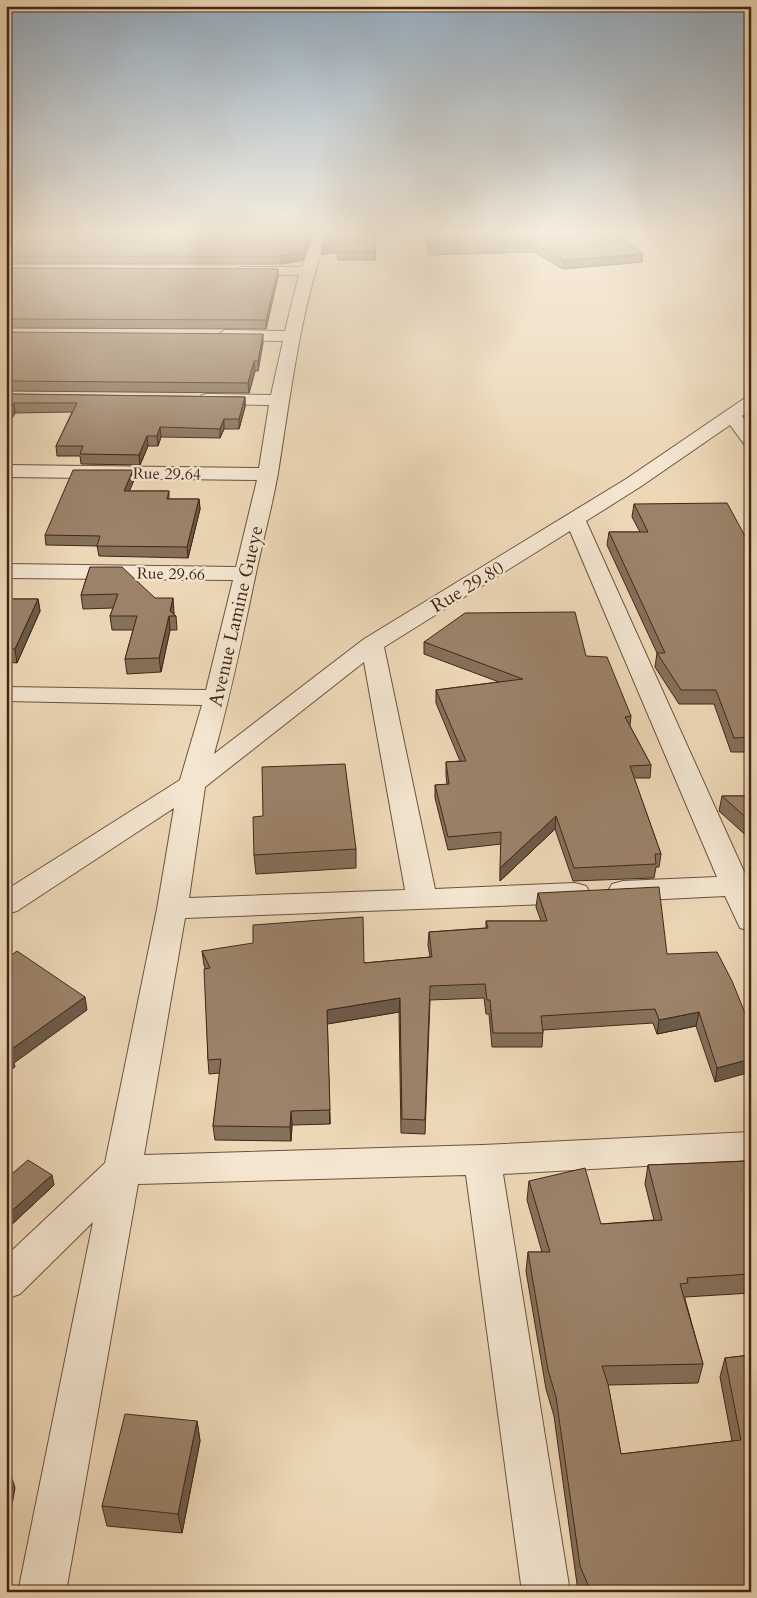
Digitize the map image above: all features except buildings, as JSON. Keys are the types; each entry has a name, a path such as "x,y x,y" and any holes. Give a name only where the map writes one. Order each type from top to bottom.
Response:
{"street":[{"name":"Avenue Lamine Gueye","path":"42,1592 172,909 192,784 217,698 268,474 279,400 299,307"},
{"path":"214,335 292,336"},
{"path":"191,399 279,400"},
{"name":"Rue 29.80","path":"192,784 372,644 633,484 751,402"},
{"path":"732,415 751,440"},
{"name":"Rue 29.64","path":"6,471 268,474"},
{"path":"575,518 744,886 751,921"},
{"name":"Rue 29.66","path":"6,571 245,574"},
{"path":"372,644 422,899"},
{"path":"6,694 217,698"},
{"path":"6,904 192,784"},
{"path":"172,909 744,886"},
{"path":"6,1282 122,1170 482,1160 751,1146"},
{"path":"482,1160 546,1592"}]}
